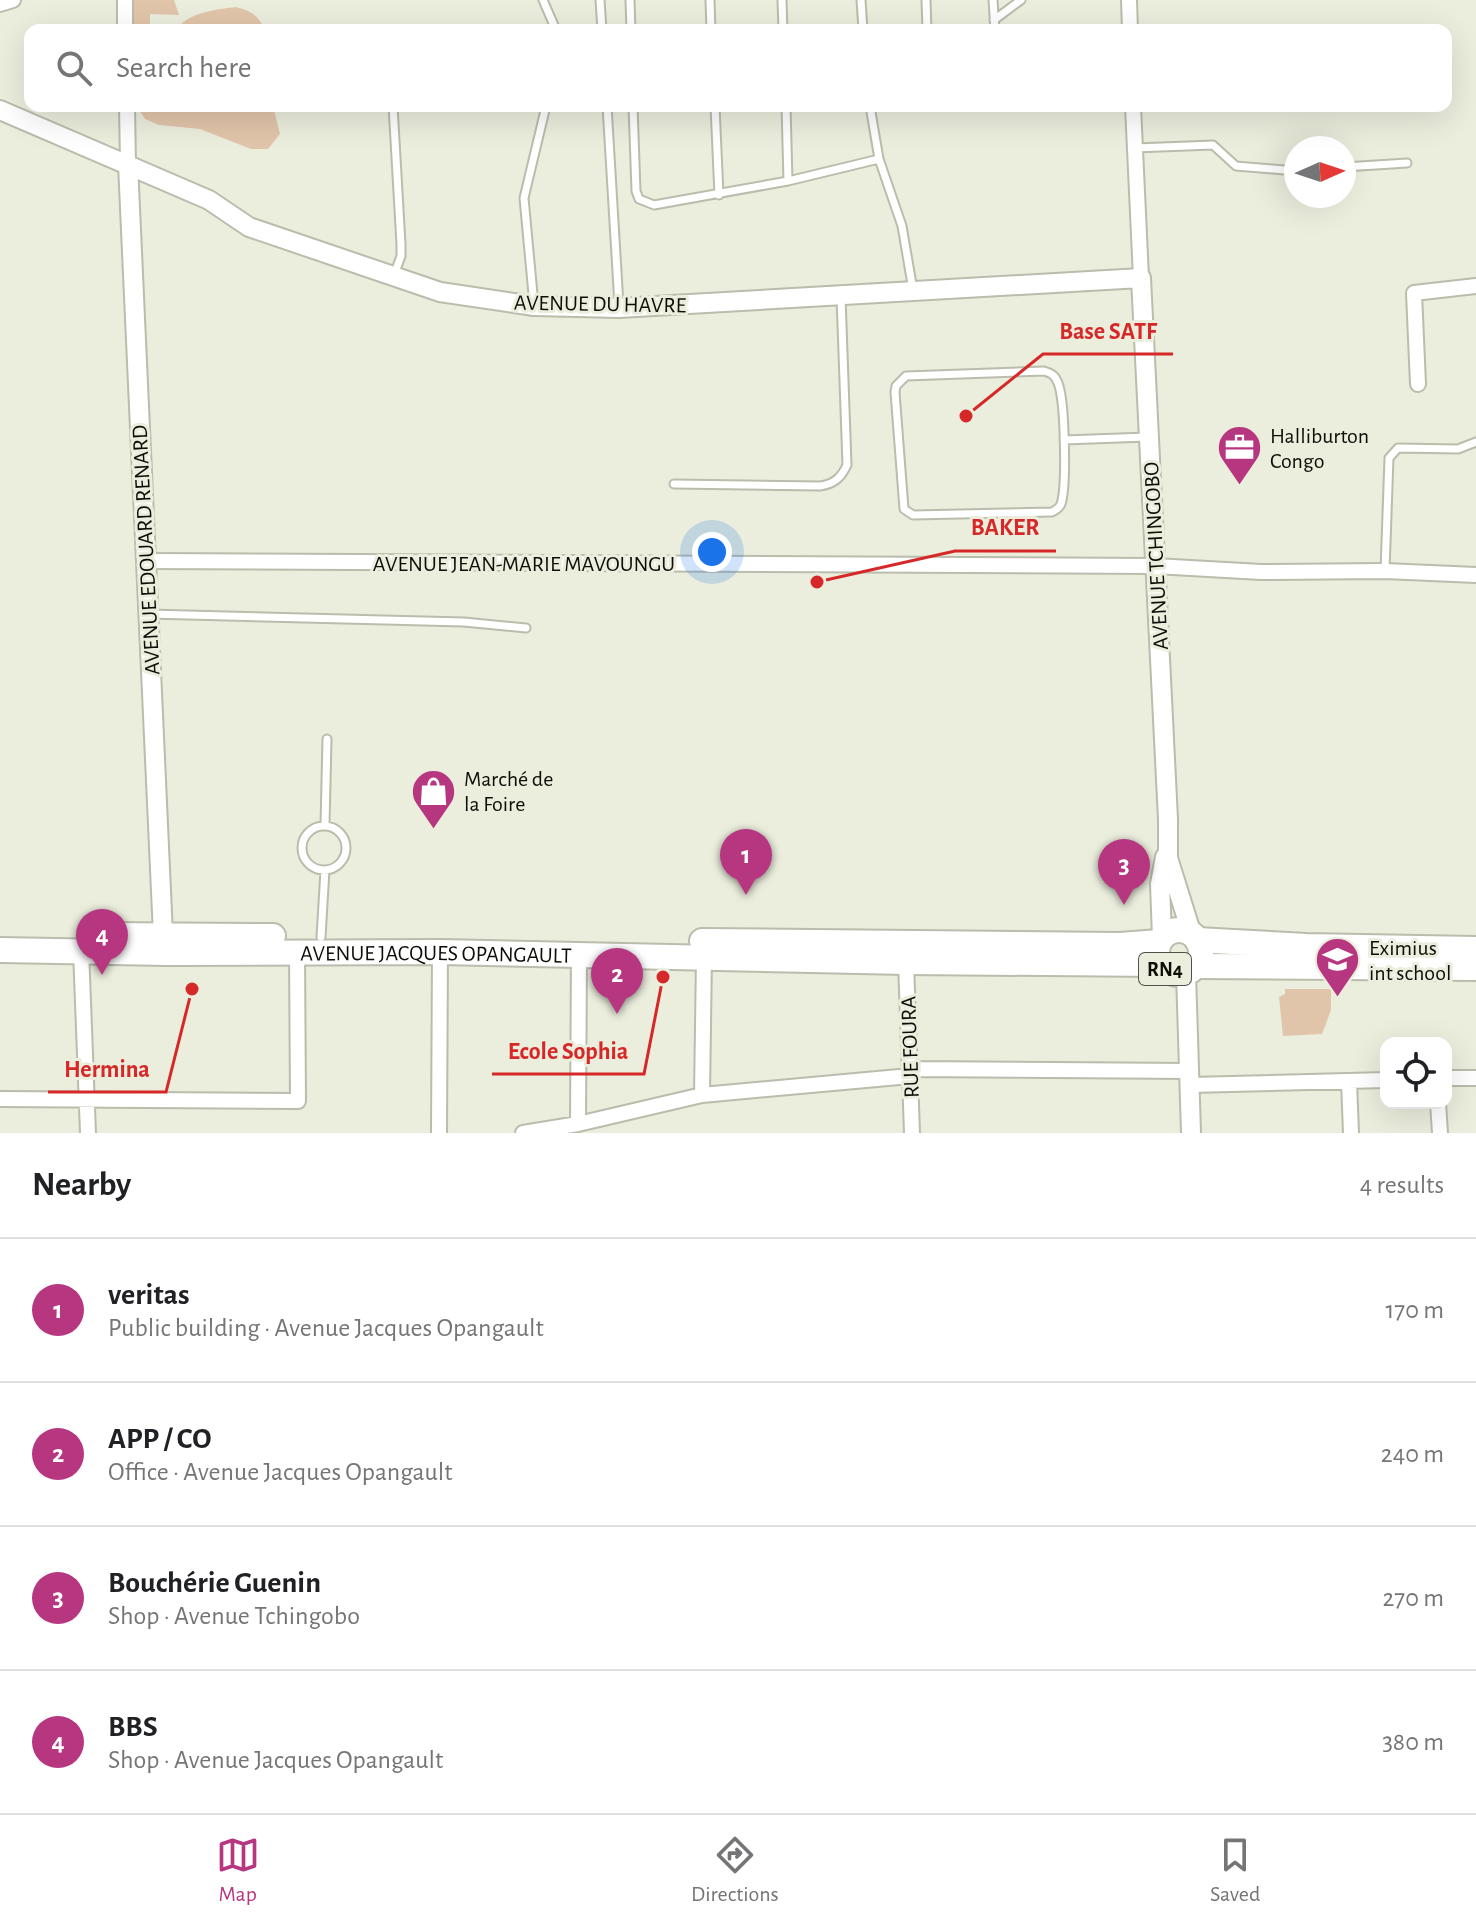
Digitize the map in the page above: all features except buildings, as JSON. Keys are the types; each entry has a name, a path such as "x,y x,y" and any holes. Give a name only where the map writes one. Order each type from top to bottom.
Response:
{"highway":[{"name":"RN4","path":"1161,948 1171,931 1182,930 1195,938 1306,946 1476,949"},
{"name":"RN4","path":"0,933 1120,945 1161,948"},
{"name":"RN4","path":"1191,969 1201,953 1195,938"},
{"name":"RN4","path":"1161,948 1171,973 1191,969 1476,968"},
{"name":"AVENUE JACQUES OPANGAULT","path":"0,950 440,952 906,962 1161,948"}],"street":[{"path":"0,4 13,0"},
{"path":"125,0 125,24"},
{"path":"1129,0 1130,24"},
{"name":"AVENUE DU HAVRE","path":"0,110 209,200 249,227 440,292 534,306 619,308 1141,278"},
{"path":"127,112 128,164"},
{"path":"1133,112 1141,278"},
{"name":"AVENUE EDOUARD RENARD","path":"128,164 163,935"},
{"name":"AVENUE TCHINGOBO","path":"1141,278 1168,858 1195,938"},
{"path":"1418,384 1414,293 1476,286"},
{"name":"AVENUE JEAN-MARIE MAVOUNGU","path":"147,561 1155,566 1261,572 1385,571 1476,575"},
{"name":"AVENUE TCHINGOBO","path":"1161,948 1160,884 1169,834"},
{"path":"81,950 88,1133"},
{"path":"0,1099 298,1101 297,952"},
{"path":"439,1133 440,952"},
{"path":"578,1124 579,954"},
{"path":"702,1095 704,957"},
{"name":"RUE FOURA","path":"906,962 912,1133"},
{"path":"1191,969 1191,1133"},
{"path":"523,1133 578,1124 702,1095 910,1072 1380,1080"},
{"path":"1452,1078 1476,1078"},
{"path":"1349,1081 1351,1133"},
{"path":"1438,1109 1440,1133"}],"lane":[{"path":"543,0 553,24"},
{"path":"600,0 602,24"},
{"path":"630,0 631,24"},
{"path":"710,0 711,24"},
{"path":"782,0 783,24"},
{"path":"861,0 863,24"},
{"path":"926,0 927,24"},
{"path":"993,0 994,24"},
{"path":"994,20 1021,0"},
{"path":"393,112 401,244 401,256 394,277"},
{"path":"534,306 524,198 545,112"},
{"path":"607,112 619,308"},
{"path":"633,112 636,191 639,199 654,205 788,181 879,159"},
{"path":"715,112 719,195"},
{"path":"786,112 788,181"},
{"path":"871,112 879,159 902,226 913,291"},
{"path":"1135,148 1213,145 1236,166 1284,170"},
{"path":"1356,166 1407,163"},
{"path":"674,484 820,486 832,484 842,475 847,465 841,297"},
{"path":"1051,373 1059,386 1064,440 1061,505 1052,512 913,515 904,509 903,503 896,386 906,376 1051,373"},
{"path":"1064,440 1149,437"},
{"path":"1385,571 1389,458 1392,452 1398,448 1458,449 1476,442"},
{"path":"149,614 464,622 526,628"},
{"path":"325,825 327,739"},
{"path":"325,825 336,829 344,837 347,848 344,859 336,867 325,870 313,868 305,859 302,848 305,836 314,828 325,825"},
{"path":"321,937 325,870"}],"shaded area":[{"path":"132,0 174,0 179,15 150,14 150,24 130,24"},
{"path":"236,7 254,14 262,24 181,24 212,11"},
{"path":"141,112 274,112 280,134 268,149 251,149 200,129 159,125 145,119"},
{"path":"1285,989 1331,989 1331,1010 1322,1034 1283,1036 1279,997 1285,994"}],"place":[{"name":"Base SATF","path":"966,416"},
{"name":"Halliburton Congo","path":"1239,487"},
{"name":"BAKER","path":"817,582"},
{"name":"Marché de la Foire","path":"433,830"},
{"name":"veritas","path":"746,895"},
{"name":"Bouchérie Guenin","path":"1124,905"},
{"name":"BBS","path":"102,975"},
{"name":"Ecole Sophia","path":"663,977"},
{"name":"Hermina","path":"192,989"},
{"name":"Eximius int school","path":"1338,999"},
{"name":"APP / CO","path":"617,1014"}]}
